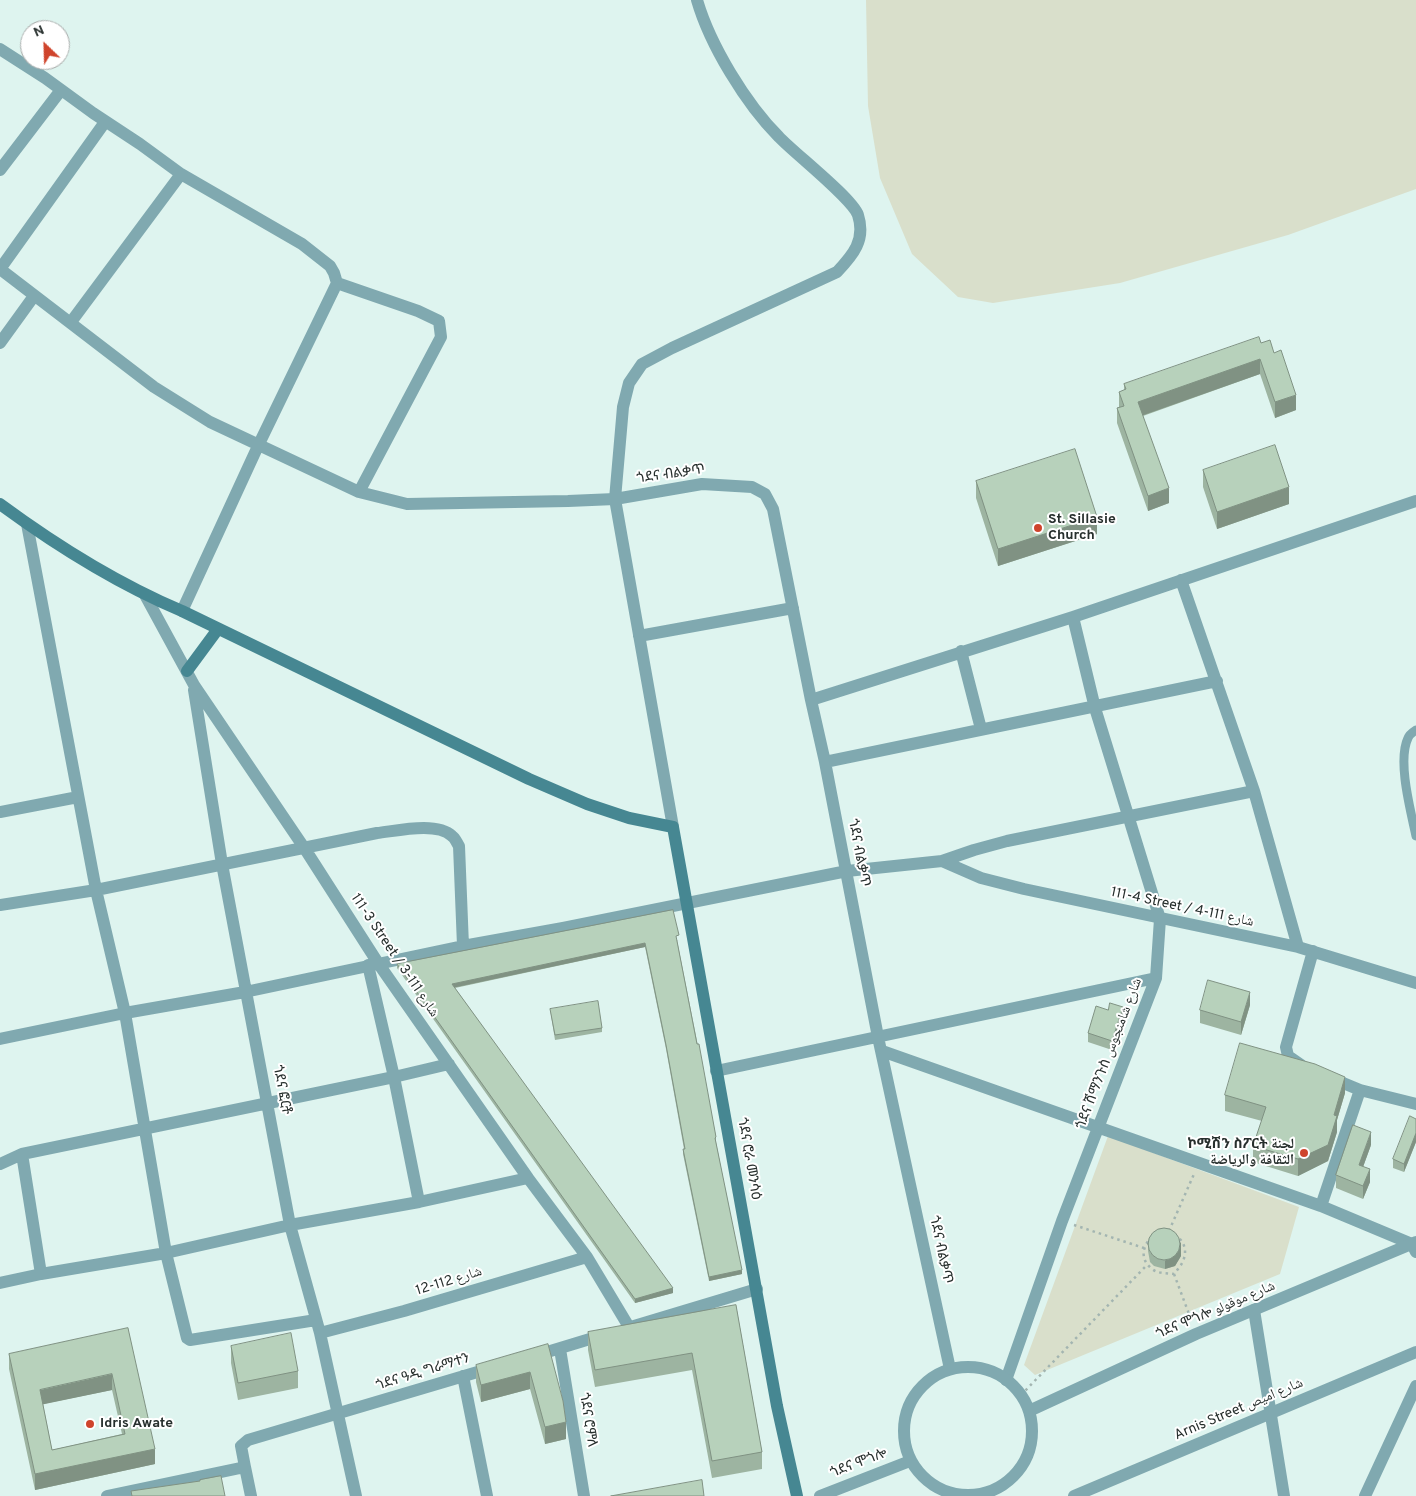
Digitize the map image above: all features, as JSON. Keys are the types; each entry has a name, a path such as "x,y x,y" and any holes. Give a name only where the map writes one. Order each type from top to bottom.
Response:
{"main road":[{"path":"0,504 68,552 145,595 182,611 529,779 587,804 630,818 673,827"},
{"path":"187,671 218,629"},
{"name":"ጎደና ሮራ መንሳዕ","path":"673,827 777,1406 797,1496"}],"street":[{"path":"673,827 615,499 623,407 629,383 642,364 672,348 837,272 854,254 860,236 858,214 846,198 778,136 740,88 702,17 697,0"},
{"path":"0,49 181,174 302,244 330,266 334,273 337,283 258,446 182,611"},
{"path":"0,170 61,90"},
{"path":"0,269 105,122"},
{"path":"71,322 181,174"},
{"name":"ጎደና ብልቃጥ","path":"0,269 154,388 210,422 359,492 407,504 615,499 702,484 752,487 764,494 773,509 847,871 878,1037 950,1369"},
{"path":"337,283 418,311 438,321 441,337 359,492"},
{"path":"0,343 34,296"},
{"path":"811,700 1072,617 1416,501"},
{"path":"27,524 96,890 126,1013 166,1253 188,1340 316,1320"},
{"path":"1181,580 1254,790 1298,947"},
{"name":"111-3 Street / شارع 111-3","path":"145,595 194,685 305,848 373,964 449,1064 528,1178 587,1257 621,1330"},
{"path":"639,636 793,608"},
{"name":"ጎደና ሽማንጉስ شارع شامنجوس","path":"1006,1380 1062,1221 1156,978 1160,919 1095,708 1072,617"},
{"path":"961,651 981,730"},
{"path":"825,762 1217,682"},
{"name":"ጎደና ፎርቶ","path":"194,685 222,864 290,1225 320,1333 356,1496"},
{"path":"0,1039 126,1013 245,992 373,964 847,871 942,861 1007,841 1254,790"},
{"path":"0,812 78,797"},
{"path":"0,905 96,890 377,833 419,828 439,830 451,835 459,846 463,946"},
{"name":"111-4 Street / شارع 111-4","path":"942,861 981,878 1160,919 1298,947 1416,984"},
{"path":"1313,951 1286,1047 1288,1056 1295,1063 1360,1090 1416,1104"},
{"path":"373,964 419,1202"},
{"path":"716,1071 1156,978"},
{"path":"882,1051 1321,1206 1415,1246"},
{"path":"0,1164 22,1154 449,1064"},
{"path":"1321,1206 1360,1090"},
{"path":"22,1154 41,1274"},
{"path":"0,1283 41,1274 166,1253 290,1225 419,1202 528,1178"},
{"name":"ጎደና ሞጎሎ شارع موقولو","path":"1029,1411 1196,1334 1415,1246"},
{"name":"شارع 112-12","path":"320,1333 404,1311 587,1257"},
{"path":"525,1359 757,1289"},
{"path":"1254,1310 1284,1496"},
{"name":"ጎደና ሮምለ","path":"560,1349 584,1496"},
{"name":"Arnis Street شارع اميص","path":"1074,1496 1416,1352"},
{"name":"ጎደና ዓዲ ግራማተን","path":"245,1467 242,1449 243,1444 248,1440 507,1364"},
{"path":"970,1367 989,1370 1006,1380 1021,1395 1029,1411 1032,1425 1031,1444 1022,1464 1009,1480 992,1490 972,1496 953,1494 936,1487 921,1476 910,1461 904,1443 903,1424 908,1405 919,1389 933,1377 950,1369 970,1367"},
{"path":"463,1376 487,1496"},
{"path":"1364,1496 1416,1386"},
{"name":"ጎደና ሞጎሎ","path":"820,1496 910,1461"},
{"path":"107,1496 245,1467 250,1496"}],"lane":[{"path":"1416,730 1408,736 1404,751 1405,780 1416,836"}],"path":[{"path":"1168,1232 1199,1163"},
{"path":"1062,1221 1144,1248"},
{"path":"1168,1232 1179,1237 1185,1248 1184,1259 1174,1274 1156,1272 1147,1265 1144,1248 1146,1242 1155,1234 1168,1232"},
{"path":"1021,1395 1147,1265"},
{"path":"1174,1274 1196,1334"}],"green space":[{"path":"866,0 1416,0 1416,189 1288,235 1120,283 993,303 958,297 912,254 880,178 868,106"},
{"path":"1108,1136 1299,1207 1280,1274 1035,1375 1024,1365"}],"building":[{"path":"1259,337 1261,343 1270,340 1274,353 1281,350 1296,395 1275,402 1260,359 1138,402 1169,488 1148,496 1117,408 1124,406 1119,392 1126,389 1124,384"},
{"path":"1275,445 1289,487 1217,512 1203,470"},
{"path":"1075,449 1097,517 998,549 976,481"},
{"path":"673,910 679,935 676,936 697,1044 699,1044 715,1138 742,1270 709,1277 645,943 452,984 673,1288 635,1299 397,964"},
{"path":"1208,980 1250,992 1241,1022 1200,1010"},
{"path":"598,1001 602,1028 555,1035 550,1009"},
{"path":"1110,1003 1123,1007 1112,1041 1088,1033 1096,1006 1108,1010"},
{"path":"1240,1043 1315,1064 1345,1077 1334,1115 1337,1116 1328,1145 1298,1159 1253,1146 1266,1107 1225,1095"},
{"path":"1410,1116 1416,1119 1416,1133 1404,1164 1393,1159"},
{"path":"1353,1125 1371,1132 1359,1165 1370,1169 1363,1186 1336,1175"},
{"path":"1164,1228 1176,1232 1180,1244 1176,1256 1164,1260 1152,1256 1148,1244 1152,1232"},
{"path":"736,1305 762,1452 712,1461 692,1353 595,1370 588,1332"},
{"path":"128,1328 155,1449 35,1474 9,1354","holes":["112,1374 125,1434 52,1450 40,1390"]},
{"path":"291,1333 298,1371 238,1383 231,1346"},
{"path":"548,1344 563,1401 566,1422 545,1427 530,1372 481,1385 476,1365"},
{"path":"221,1476 225,1496 132,1496 131,1491 200,1481"},
{"path":"702,1480 704,1496 611,1496"}],"place":[{"name":"St. Sillasie Church","path":"1038,528"},
{"name":"ኮሚሽን ስፖርት لجنة الثقافة والرياضة","path":"1304,1153"},
{"name":"Idris Awate","path":"90,1424"}]}
